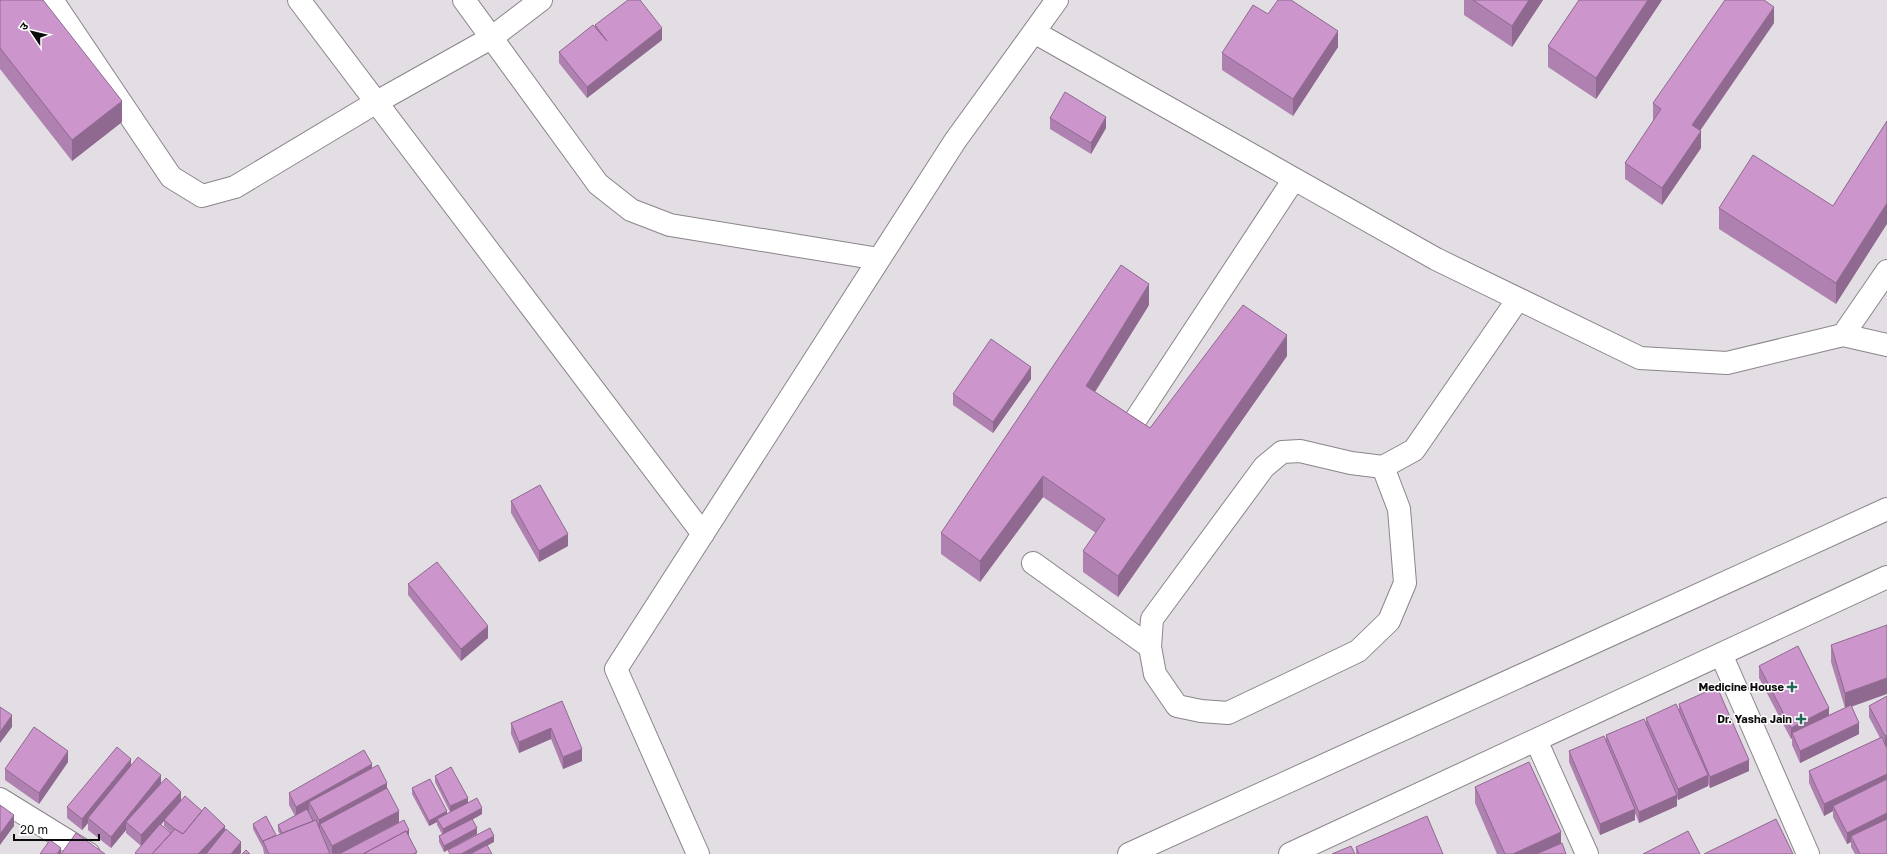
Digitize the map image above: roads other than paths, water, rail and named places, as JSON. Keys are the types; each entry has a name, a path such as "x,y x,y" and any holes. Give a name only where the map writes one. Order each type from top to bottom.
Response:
{"street":[{"path":"52,0 171,177 202,196 235,187 375,103 492,38 541,0"},
{"path":"299,0 375,103 703,534"},
{"path":"464,0 598,184 630,210 670,224 879,259"},
{"path":"698,854 616,669 954,141 1057,0"},
{"path":"1034,32 1436,259 1640,358 1727,364 1843,335 1887,344"},
{"path":"1136,420 1294,178"},
{"path":"1843,335 1887,271"},
{"path":"1383,467 1399,509 1405,583 1390,621 1358,651 1228,713 1201,711 1178,706 1155,674 1150,647 1152,619 1264,467 1282,452 1300,451 1351,463 1383,467 1414,450 1518,299"},
{"path":"1129,854 1887,509"},
{"path":"1033,564 1150,647"},
{"path":"1290,854 1887,577"},
{"path":"1721,654 1808,854"},
{"path":"1536,740 1587,854"},
{"path":"0,799 89,854"}],"place":[{"name":"Medicine House","path":"1792,687"},
{"name":"Dr. Yasha Jain","path":"1801,719"}]}
